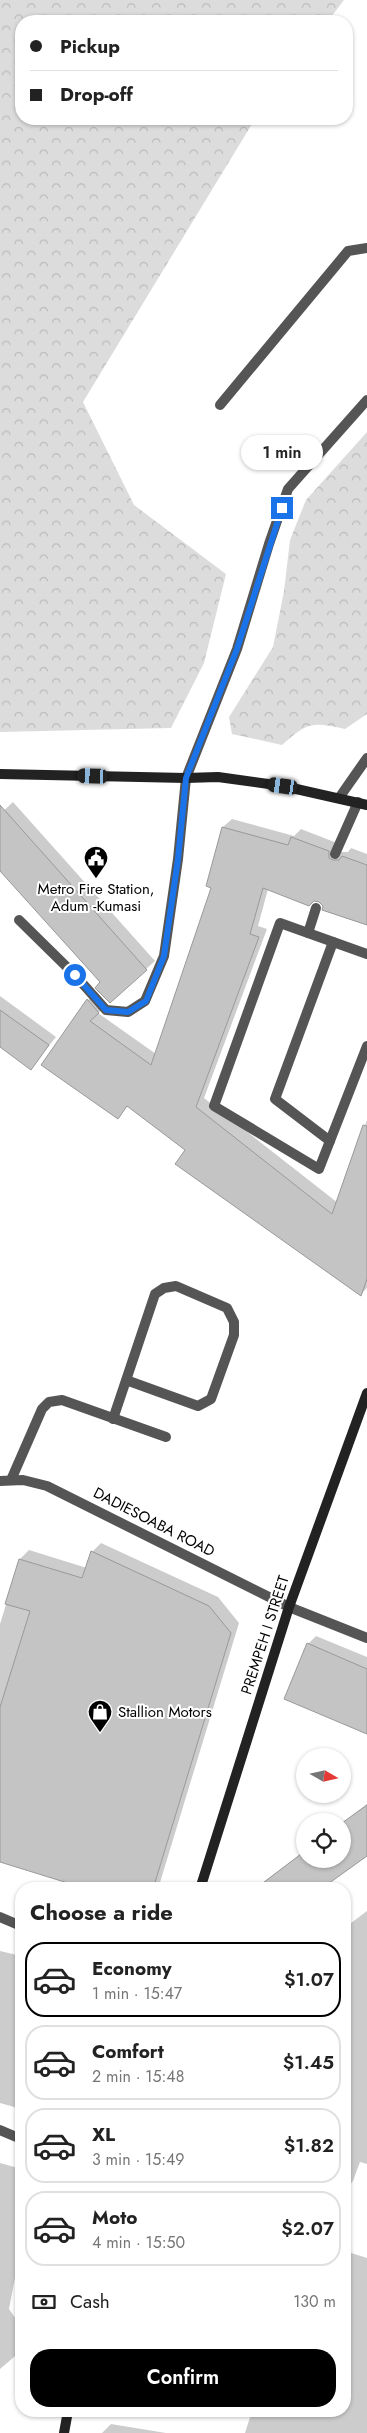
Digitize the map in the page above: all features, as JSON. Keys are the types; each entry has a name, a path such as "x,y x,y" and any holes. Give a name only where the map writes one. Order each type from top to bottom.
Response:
{"main road":[{"path":"0,774 218,777 283,786 362,804"},
{"name":"PREMPEH I STREET","path":"202,1882 290,1606 367,1394"},
{"path":"64,2433 67,2417"}],"street":[{"path":"220,405 348,251 367,248"},
{"path":"18,920 75,975 106,1010 128,1012 146,1001 164,956 178,859 186,778 237,649 288,489 367,400"},
{"path":"339,798 367,758"},
{"path":"335,854 362,804"},
{"path":"308,933 316,908"},
{"path":"367,954 280,923 214,1106 319,1169 367,1046"},
{"path":"330,1141 275,1099 333,942"},
{"path":"113,1419 126,1380 155,1294 164,1288 176,1286 227,1308 234,1322 234,1335 211,1399 198,1406 126,1380"},
{"path":"3,1480 42,1408 49,1402 62,1400 166,1437"},
{"name":"DADIESOABA ROAD","path":"3,1480 22,1480 47,1486 290,1606 367,1638"},
{"path":"0,1917 15,1923"},
{"path":"0,2130 15,2136"}],"green space":[{"path":"0,0 344,0 333,15 15,15 15,125 251,125 83,402 134,505 226,574 204,663 171,728 0,732"},
{"path":"367,432 367,714 345,729 324,725 304,728 282,745 232,734 229,717 273,647 284,591 290,540 306,500"}],"building":[{"path":"0,805 147,970 110,1003 95,988 100,982 0,871"},
{"path":"222,827 288,845 291,837 329,851 329,858 333,860 339,860 342,856 367,865 367,925 322,910 323,906 319,902 314,901 309,906 263,888 250,934 259,937 196,1107 332,1214 363,1125 367,1126 367,1279 361,1296 175,1164 185,1150 127,1106 118,1119 41,1065 87,999 99,1013 90,1021 151,1065 211,888 206,886"},
{"path":"0,1010 49,1045 31,1070 0,1047"},
{"path":"91,1551 209,1606 231,1633 155,1882 64,1882 0,1862 0,1707 30,1611 5,1604 19,1559 82,1578"},
{"path":"307,1643 367,1669 367,1734 284,1699"},
{"path":"367,1805 367,1856 351,1867 351,1817"},
{"path":"296,1858 296,1868 350,1868 331,1882 264,1882"}],"place":[{"name":"Metro Fire Station, Adum -Kumasi","path":"96,879"},
{"name":"Stallion Motors","path":"100,1733"}],"route":[{"path":"75,975 106,1010 128,1012 146,1001 164,956 178,859 186,778 237,649 282,508"}]}
